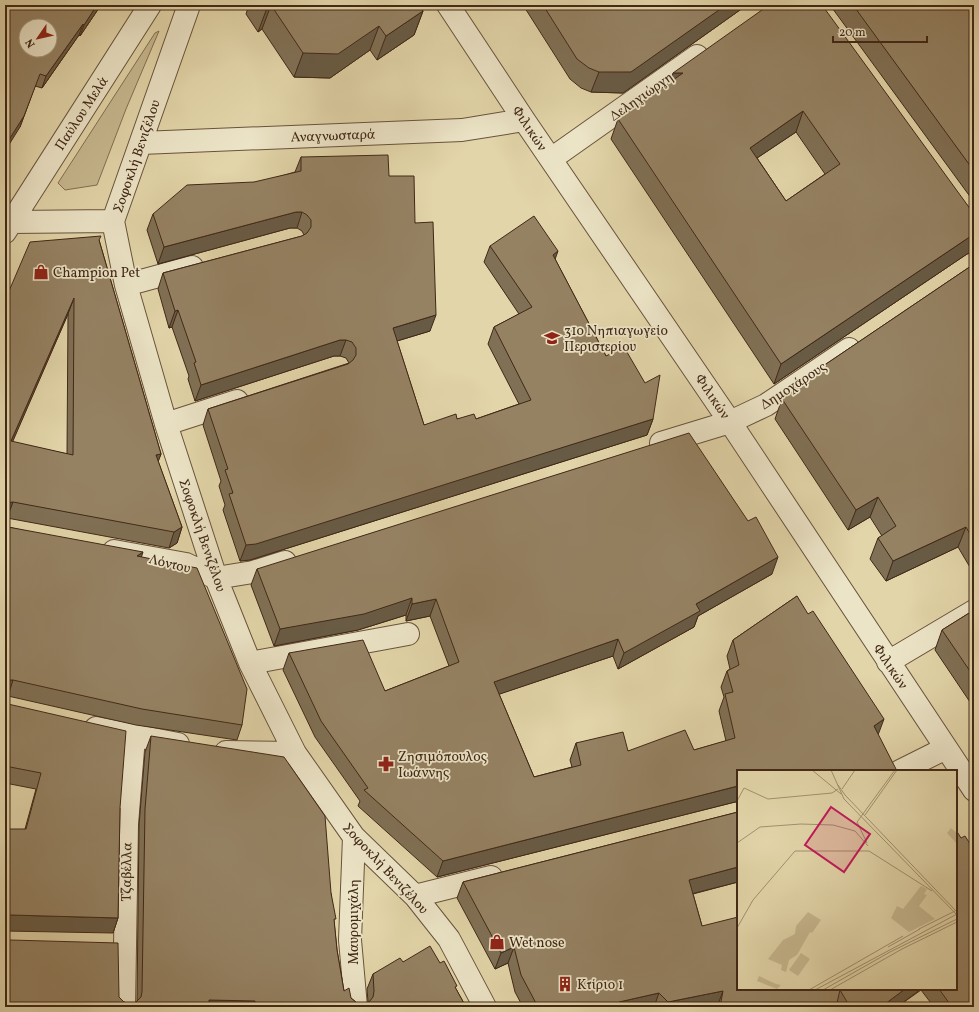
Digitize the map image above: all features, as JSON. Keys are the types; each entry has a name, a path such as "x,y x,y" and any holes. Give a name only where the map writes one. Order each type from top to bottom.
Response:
{"street":[{"name":"Παύλου Μελά","path":"8,227 150,5"},
{"name":"Σοφοκλή Βενιζέλου","path":"189,5 113,221 126,285 166,424 216,578 250,663 295,753 354,837 415,896 449,940 485,1007"},
{"name":"Φιλικών","path":"448,5 524,120 730,422 974,790"},
{"name":"Δεληγιώργη","path":"551,159 712,46"},
{"name":"Αναγνωσταρά","path":"141,143 462,130 524,120"},
{"name":"Παύλου Μελά","path":"8,227 113,221"},
{"path":"126,285 209,262"},
{"name":"Δημοχάρους","path":"639,450 730,422 766,404 864,339"},
{"path":"166,424 256,395"},
{"name":"Λόντου","path":"95,547 186,564 216,578"},
{"path":"216,578 253,572 306,556"},
{"path":"888,662 974,611"},
{"path":"250,663 408,634"},
{"path":"73,723 134,737 232,753 295,753"},
{"name":"Τζαβέλλα","path":"124,1007 127,824 134,737"},
{"path":"902,770 946,748"},
{"name":"Μαυρομιχάλη","path":"354,837 350,940 356,1007"},
{"path":"415,896 507,873"},
{"path":"102,945 125,946"}],"shaded area":[{"path":"159,31 126,109 97,185 65,190 58,183 155,33"}],"building":[{"path":"5,5 97,5 46,76 40,74 24,116 5,146"},
{"path":"271,5 419,5 423,11 386,36 379,26 338,54 303,53"},
{"path":"543,5 726,5 631,72 599,72 589,68 577,59"},
{"path":"769,5 822,5 971,210 974,212 974,234 781,364 618,119 683,73 673,73","holes":["803,111 840,164 786,201 750,148"]},
{"path":"853,5 974,5 974,171"},
{"path":"388,155 389,176 414,176 415,223 433,222 436,315 393,328 424,425 456,414 457,419 474,414 476,419 531,400 494,327 532,307 490,246 534,216 558,251 553,255 606,356 624,347 645,383 660,375 653,419 256,544 246,545 229,494 233,493 225,470 228,469 208,409 348,364 356,355 356,348 352,342 340,340 201,385 194,363 196,362 178,310 175,311 163,273 302,236 307,233 311,227 311,220 302,212 296,212 164,247 153,214 187,185 254,182 301,171 301,157"},
{"path":"101,236 99,240 161,454 156,455 182,527 174,532 13,502 5,504 5,297 30,242","holes":["74,298 73,455 11,441"]},
{"path":"974,264 974,541 966,527 893,561 878,538 896,526 878,497 856,510 782,399 798,388 795,385"},
{"path":"689,433 748,521 756,517 778,557 696,604 700,611 624,653 618,639 494,682 534,777 581,765 576,743 623,732 628,751 685,730 694,750 735,738 725,694 733,692 727,671 739,665 733,640 797,596 808,614 813,611 884,719 874,726 896,770 737,770 737,786 443,861 364,790 368,788 321,721 289,653 363,640 385,691 459,662 436,599 412,604 412,598 364,614 280,629 257,569"},
{"path":"5,525 8,527 143,552 137,556 197,568 247,689 242,725 142,709 13,680 7,680 5,682"},
{"path":"974,610 974,677 942,630"},
{"path":"5,703 126,731 120,808 118,918 5,916 5,829 26,829 41,773 5,766"},
{"path":"151,736 284,757 325,816 331,893 336,919 334,919 337,950 344,991 349,988 351,998 357,1003 362,1004 369,1002 373,997 374,991 373,974 400,958 403,962 430,946 440,963 444,961 457,986 455,987 466,1007 256,1007 255,1001 209,1000 209,1007 5,1007 5,938 10,940 118,943 119,997 124,1002 130,1004 136,1002 141,997 145,809"},
{"path":"737,812 737,867 689,880 702,926 737,917 737,990 840,990 836,1007 720,1007 723,991 668,1002 659,993 619,1002 621,1007 538,1007 521,975 514,947 501,953 463,882"},
{"path":"957,832 961,838 965,836 974,850 974,1007 952,1007 940,990 957,990"},
{"path":"840,990 904,990 881,1007 850,1007"}],"place":[{"name":"Champion Pet","path":"41,272"},
{"name":"31ο Νηπιαγωγείο Περιστερίου","path":"552,338"},
{"name":"Ζησιμόπουλος Ιωάννης","path":"386,764"},
{"name":"Wet nose","path":"497,942"},
{"name":"Κτίριο 1","path":"565,984"}]}
